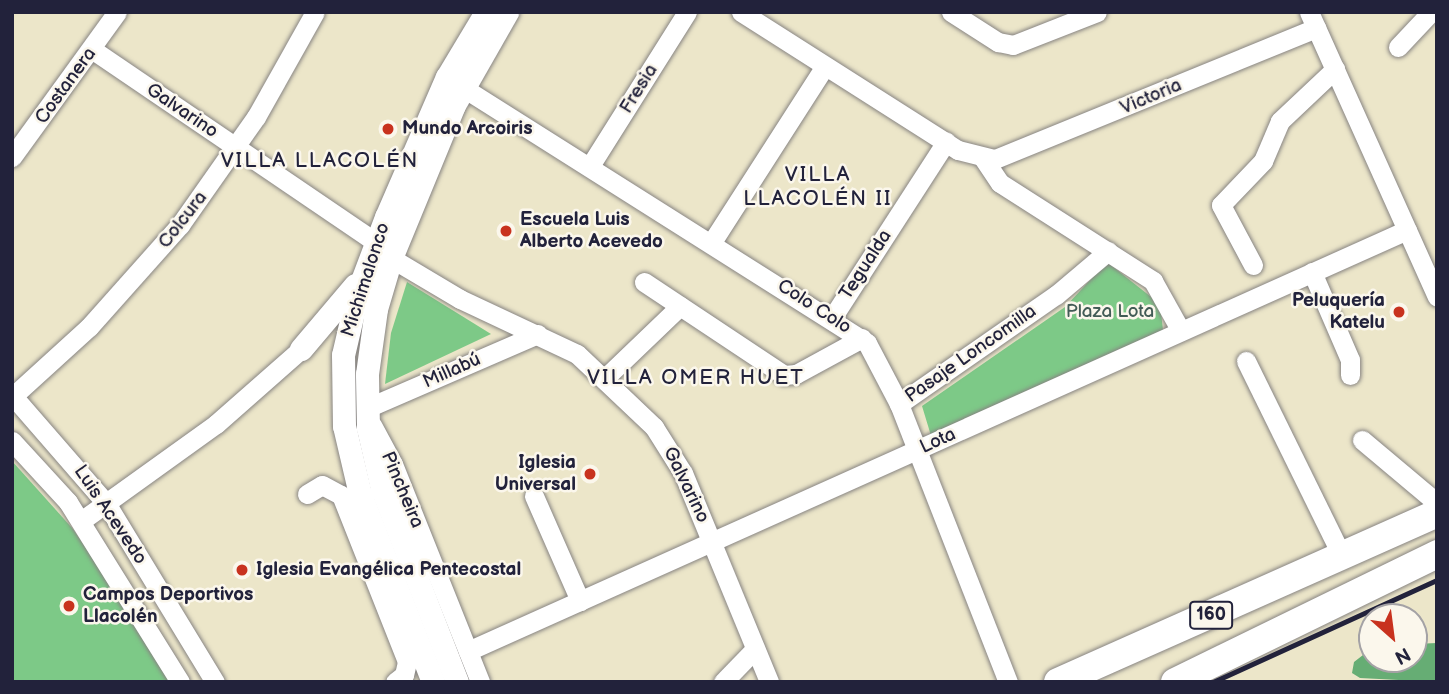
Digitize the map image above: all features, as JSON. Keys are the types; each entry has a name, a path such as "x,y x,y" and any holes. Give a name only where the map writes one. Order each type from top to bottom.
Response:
{"highway":[{"name":"160","path":"1058,682 1437,513"},
{"name":"160","path":"1175,682 1437,554"}],"main road":[{"name":"Michimalonco","path":"457,682 388,510 367,405 383,250 486,12"},
{"name":"Michimalonco","path":"455,82 508,12"},
{"name":"Michimalonco","path":"383,250 365,271 343,355 344,426 360,494 433,682"},
{"path":"302,349 365,271"},
{"path":"302,349 327,346 343,355 367,405"}],"street":[{"name":"Costanera","path":"12,158 93,50 117,12"},
{"name":"Colcura","path":"13,396 89,327 141,271 236,147 315,12"},
{"name":"Fresia","path":"590,166 688,12"},
{"path":"741,12 946,142 983,158 1000,183 1108,251 1160,288 1181,331"},
{"path":"961,15 998,42 1013,45 1097,12"},
{"path":"1398,47 1431,12"},
{"name":"Victoria","path":"983,158 1017,153 1313,20 1437,297"},
{"name":"Galvarino","path":"93,50 383,250 460,299 577,354 605,378 667,444 769,682"},
{"path":"712,243 825,66"},
{"path":"1253,265 1221,205 1260,165 1280,121 1335,69"},
{"name":"Colo Colo","path":"455,82 862,338 878,357 899,404 1008,682"},
{"name":"Tegualda","path":"832,318 946,142"},
{"name":"Lota","path":"468,651 1407,230"},
{"name":"Pasaje Loncomilla","path":"899,404 1056,295 1108,251"},
{"path":"1312,272 1350,360 1350,375"},
{"path":"645,282 788,376 862,338"},
{"path":"605,378 680,306"},
{"name":"Millabú","path":"367,405 538,334"},
{"path":"81,521 216,424 302,349"},
{"path":"1246,361 1342,556"},
{"name":"Luis Acevedo","path":"13,396 106,503 215,682"},
{"name":"Pincheira","path":"367,405 480,682"},
{"path":"1362,440 1437,503"},
{"name":"Luis Acevedo","path":"12,441 81,521 180,682"},
{"path":"307,494 322,485 333,487 341,495 407,662 404,675 395,682"},
{"path":"534,496 580,601"},
{"path":"723,682 755,649"}],"green space":[{"name":"Plaza Lota","path":"1107,262 1160,304 1163,330 932,439 922,406 1065,307"},
{"path":"407,282 491,334 385,384 391,333"},
{"name":"Campos Deportivos Llacolén","path":"12,461 73,529 177,682 12,682"},
{"path":"1428,643 1437,643 1437,682 1360,678 1352,673 1354,662 1358,659 1358,673 1428,673"}],"railway":[{"path":"1213,682 1437,580"}],"place":[{"name":"Mundo Arcoiris","path":"388,129"},
{"name":"Escuela Luis Alberto Acevedo","path":"506,231"},
{"name":"Peluquería Katelu","path":"1399,312"},
{"name":"Iglesia Universal","path":"590,474"},
{"name":"Iglesia Evangélica Pentecostal","path":"242,570"},
{"name":"Campos Deportivos Llacolén","path":"69,606"}],"district":[{"name":"VILLA LLACOLÉN","path":"320,161"},
{"name":"VILLA LLACOLÉN II","path":"818,187"},
{"name":"VILLA OMER HUET","path":"696,378"}]}
